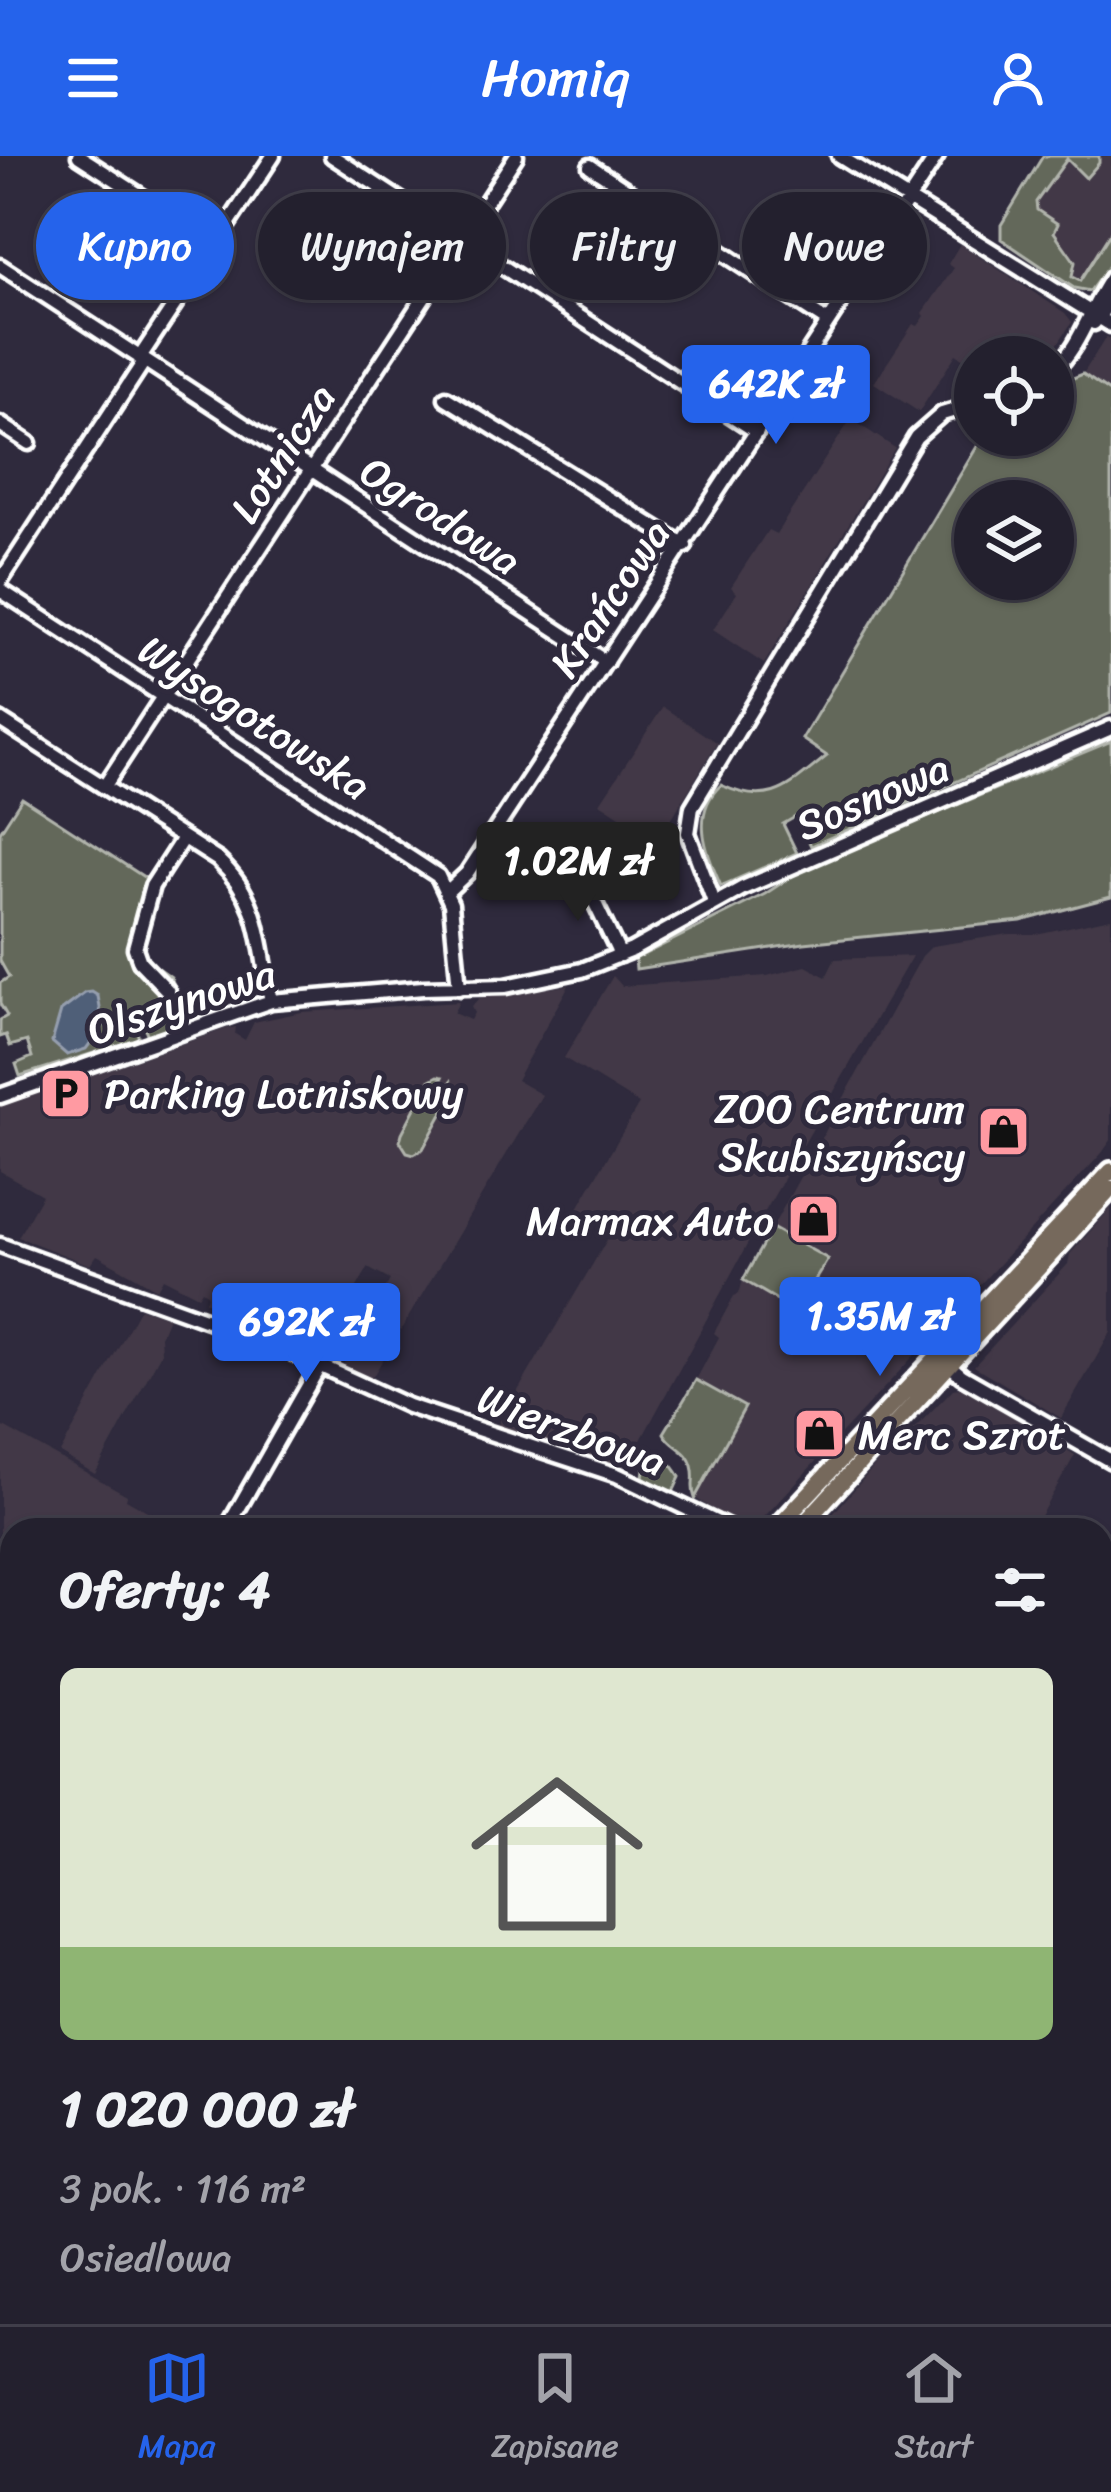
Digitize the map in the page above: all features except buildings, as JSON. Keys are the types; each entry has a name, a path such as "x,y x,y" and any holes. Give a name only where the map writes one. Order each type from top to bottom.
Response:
{"main road":[{"path":"786,1518 1111,1171"},
{"path":"809,1518 1111,1190"}],"street":[{"path":"80,156 135,192"},
{"path":"234,214 272,156"},
{"path":"332,156 387,192"},
{"name":"Lotnicza","path":"492,192 516,156"},
{"path":"839,156 898,192"},
{"name":"Krańcowa","path":"914,192 938,156"},
{"path":"590,166 828,322"},
{"path":"927,210 1100,318"},
{"name":"Ogrodowa","path":"0,266 606,662"},
{"path":"506,269 757,432"},
{"path":"1100,318 1111,278"},
{"path":"0,586 141,366 140,357 177,300"},
{"name":"Lotnicza","path":"104,787 422,300"},
{"name":"Krańcowa","path":"448,891 467,873 842,300"},
{"path":"1074,343 1111,300"},
{"path":"446,398 685,545"},
{"path":"715,902 688,833 692,807 916,437 942,414 954,410"},
{"path":"0,424 29,442"},
{"name":"Wysogotowska","path":"0,586 424,866 448,891"},
{"path":"0,720 239,879 255,915 271,1001"},
{"name":"Sosnowa","path":"459,988 522,985 574,973 620,955 715,902 1111,728"},
{"path":"183,838 152,886 135,948 140,962 167,990 183,1032"},
{"path":"557,873 592,897 620,955"},
{"path":"448,891 459,988"},
{"name":"Olszynowa","path":"0,1096 271,1001 459,988"},
{"name":"Wierzbowa","path":"0,1245 271,1343 408,1406 616,1475 704,1518"},
{"path":"948,1364 1111,1462"},
{"path":"233,1518 320,1365"}],"shaded area":[{"path":"1043,156 1111,156 1111,263 1090,291 1074,288 1001,239 1001,225"},
{"path":"960,244 1072,322 1063,336 954,336 954,357 919,412 874,383 913,324 918,326 925,316 954,268 948,264"},
{"path":"1106,337 1111,340 1111,393 1083,374"},
{"path":"851,419 895,448 764,664 713,630 737,593 731,587 768,530 776,534"},
{"path":"663,707 717,743 658,841 600,803"},
{"path":"1111,918 1111,1140 763,1518 727,1518 695,1498 745,1408 696,1380 719,1337 714,1333 743,1280 796,1311 828,1259 772,1228 922,956 932,946 1036,934"},
{"path":"912,956 628,1464 617,1468 496,1428 614,1228 578,1208 639,1104 564,1058 613,976 622,986 767,976 806,966 826,977 835,959"},
{"path":"569,985 516,1080 542,1095 370,1381 342,1367 390,1280 368,1268 318,1355 275,1333 225,1317 230,1305 226,1303 222,1310 205,1301 208,1294 202,1290 198,1296 163,1278 157,1289 97,1255 90,1265 18,1237 42,1195 0,1171 0,1103 225,1029 236,1027 235,1034 245,1040 254,1022 302,1012 459,1002 453,1013 470,1020 471,1007 479,998"},
{"path":"1111,1208 1111,1332 1061,1418 974,1366 1068,1264 1070,1254"},
{"path":"140,1308 168,1317 160,1336 161,1353 95,1474 60,1453"},
{"path":"964,1387 1075,1455 1039,1518 829,1518 898,1439 953,1389"},
{"path":"0,1425 159,1518 0,1518"}],"green space":[{"path":"1043,156 1099,156 1086,178 1067,159 1036,202 1037,210 1058,224 1054,232 1075,262 1072,277 1080,281 1111,232 1111,263 1090,291 1074,288 1001,239 1001,225"},
{"path":"1083,374 1111,393 1111,713 811,846 797,816 783,824 797,853 721,886 704,834 711,796 721,785 754,795 779,790 827,756 802,739 954,485 954,600 1074,600 1074,480 957,480 971,456 1074,456 1074,378"},
{"path":"1111,741 1111,897 1021,921 804,943 636,969 635,959 765,894 803,869"},
{"path":"22,798 150,881 132,949 171,977 187,1022 148,1036 142,1021 135,1024 139,1039 20,1076 16,1064 32,1057 27,1041 10,1046 6,1035 0,1037 0,1020 7,1016 0,1004 0,983 9,977 0,961 0,832"},
{"path":"443,1077 436,1091 443,1095 451,1082 453,1094 423,1149 407,1152 400,1141 402,1133 429,1081"},
{"path":"772,1228 828,1259 796,1311 743,1280"},
{"path":"696,1380 745,1407 695,1498 690,1460 664,1433"},
{"path":"651,1455 665,1459 678,1473 674,1490 643,1477"}],"water":[{"path":"85,993 98,996 103,1026 86,1049 67,1055 52,1042 61,1011"}],"place":[{"name":"Parking Lotniskowy","path":"65,1093"},
{"name":"ZOO Centrum Skubiszyńscy","path":"1004,1132"},
{"name":"Marmax Auto","path":"813,1220"},
{"name":"Merc Szrot","path":"819,1434"}]}
